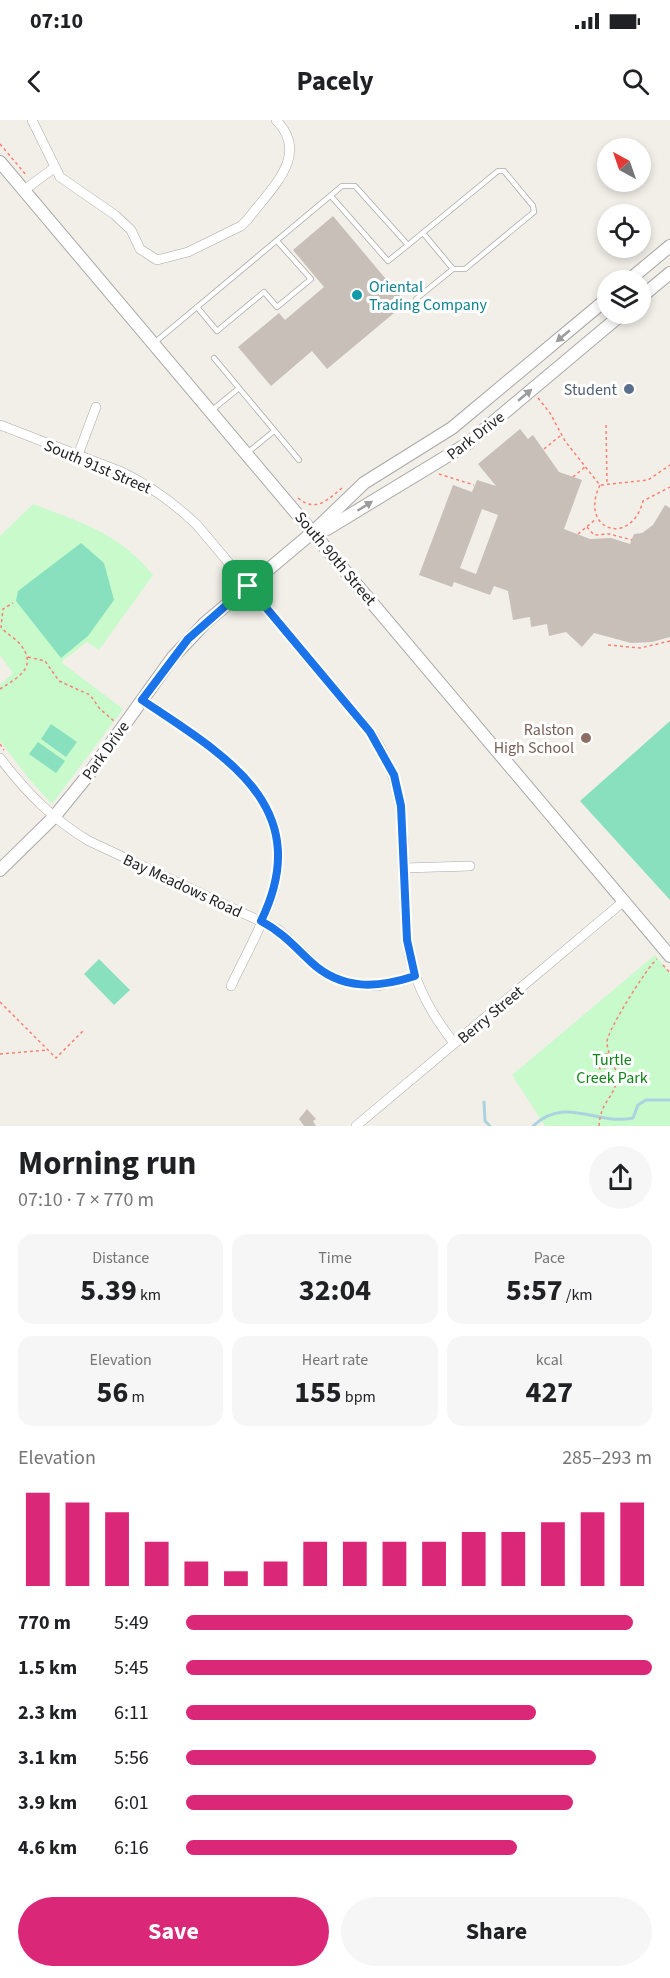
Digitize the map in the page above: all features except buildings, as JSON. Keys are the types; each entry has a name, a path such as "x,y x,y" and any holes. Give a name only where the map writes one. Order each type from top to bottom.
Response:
{"street":[{"path":"32,120 60,177 115,215 131,230 141,249 148,256 157,260 168,259 209,242 248,219 288,163 292,146 288,135 276,120"},
{"name":"South 90th Street","path":"0,162 670,956"},
{"path":"24,190 54,168"},
{"path":"641,270 670,246"},
{"path":"651,289 670,273"},
{"name":"Park Drive","path":"0,870 54,817 89,774 188,639 313,532 364,483 452,428 597,307"},
{"name":"Park Drive","path":"313,532 327,529 467,444 610,324"},
{"path":"78,455 96,407"},
{"name":"South 91st Street","path":"0,425 141,481 178,506 370,732 384,753 400,797 407,940 415,976 429,1009 454,1043"},
{"path":"142,700 236,767 263,801 274,831 277,861 274,890 231,986"},
{"name":"Bay Meadows Road","path":"0,758 34,800 89,841 261,921 288,937 321,970 345,982 378,986 415,976"},
{"path":"404,868 470,866"},
{"name":"Berry Street","path":"356,1126 624,901"}],"lane":[{"path":"331,195 388,261 498,171 504,171 533,206 534,212 465,268 453,269 416,299"},
{"path":"154,343 342,186 355,186 408,245"},
{"path":"423,233 453,269"},
{"path":"197,308 217,331 264,292 277,307 303,286 311,279 277,240"},
{"path":"214,358 299,460"},
{"path":"211,411 239,388"},
{"path":"247,453 274,431"}],"path":[{"path":"536,394 550,413 561,435 600,485"},
{"path":"606,425 606,484"},
{"path":"544,449 561,435"},
{"path":"600,485 648,480 670,465"},
{"path":"573,477 586,467"},
{"path":"435,472 474,485"},
{"path":"312,506 326,502 346,485"},
{"path":"600,485 593,502 597,518 602,524 615,529 630,525 639,516 644,501 670,487"},
{"path":"578,534 597,518"},
{"path":"587,527 594,535 609,534 632,540"},
{"path":"0,689 21,676 27,657 20,644 1,627 3,609 13,603"},
{"path":"608,645 640,648 670,641"},
{"path":"27,657 45,661 59,681 90,695 100,709 115,721"},
{"path":"599,1126 600,1113 616,1084 609,1054 609,1029 628,1004 645,970 658,959 670,973"},
{"path":"0,1002 56,1058 84,1030"},
{"path":"0,1054 47,1050"},
{"path":"609,1054 598,1055 595,1062 600,1069 613,1066"}],"green space":[{"path":"33,504 84,524 113,539 127,549 153,575 99,650 87,642 61,662 123,709 52,804 0,741 0,684 13,673 0,655 0,536"},
{"path":"81,543 104,563 114,600 88,636 61,658 16,601 18,591"},
{"path":"670,721 670,900 580,801"},
{"path":"51,724 77,742 66,757 41,739"},
{"path":"38,742 65,761 56,773 29,754"},
{"name":"Turtle Creek Park","path":"655,955 670,973 670,1126 545,1126 512,1075"},
{"path":"99,959 130,990 114,1005 84,974"}],"waterway":[{"path":"533,1126 546,1117 570,1112 607,1118 633,1118 638,1105 646,1100 670,1100"},
{"path":"484,1102 485,1121 490,1126"}],"place":[{"name":"Oriental Trading Company","path":"357,295"},
{"name":"Student","path":"629,389"},
{"name":"Ralston High School","path":"586,738"}],"route":[{"path":"248,586 370,732 384,753 394,775 401,806 407,940 415,976 378,986 345,982 321,970 288,937 261,921 274,890 277,861 274,831 263,801 251,782 236,767 142,700 188,639 248,586"}]}
